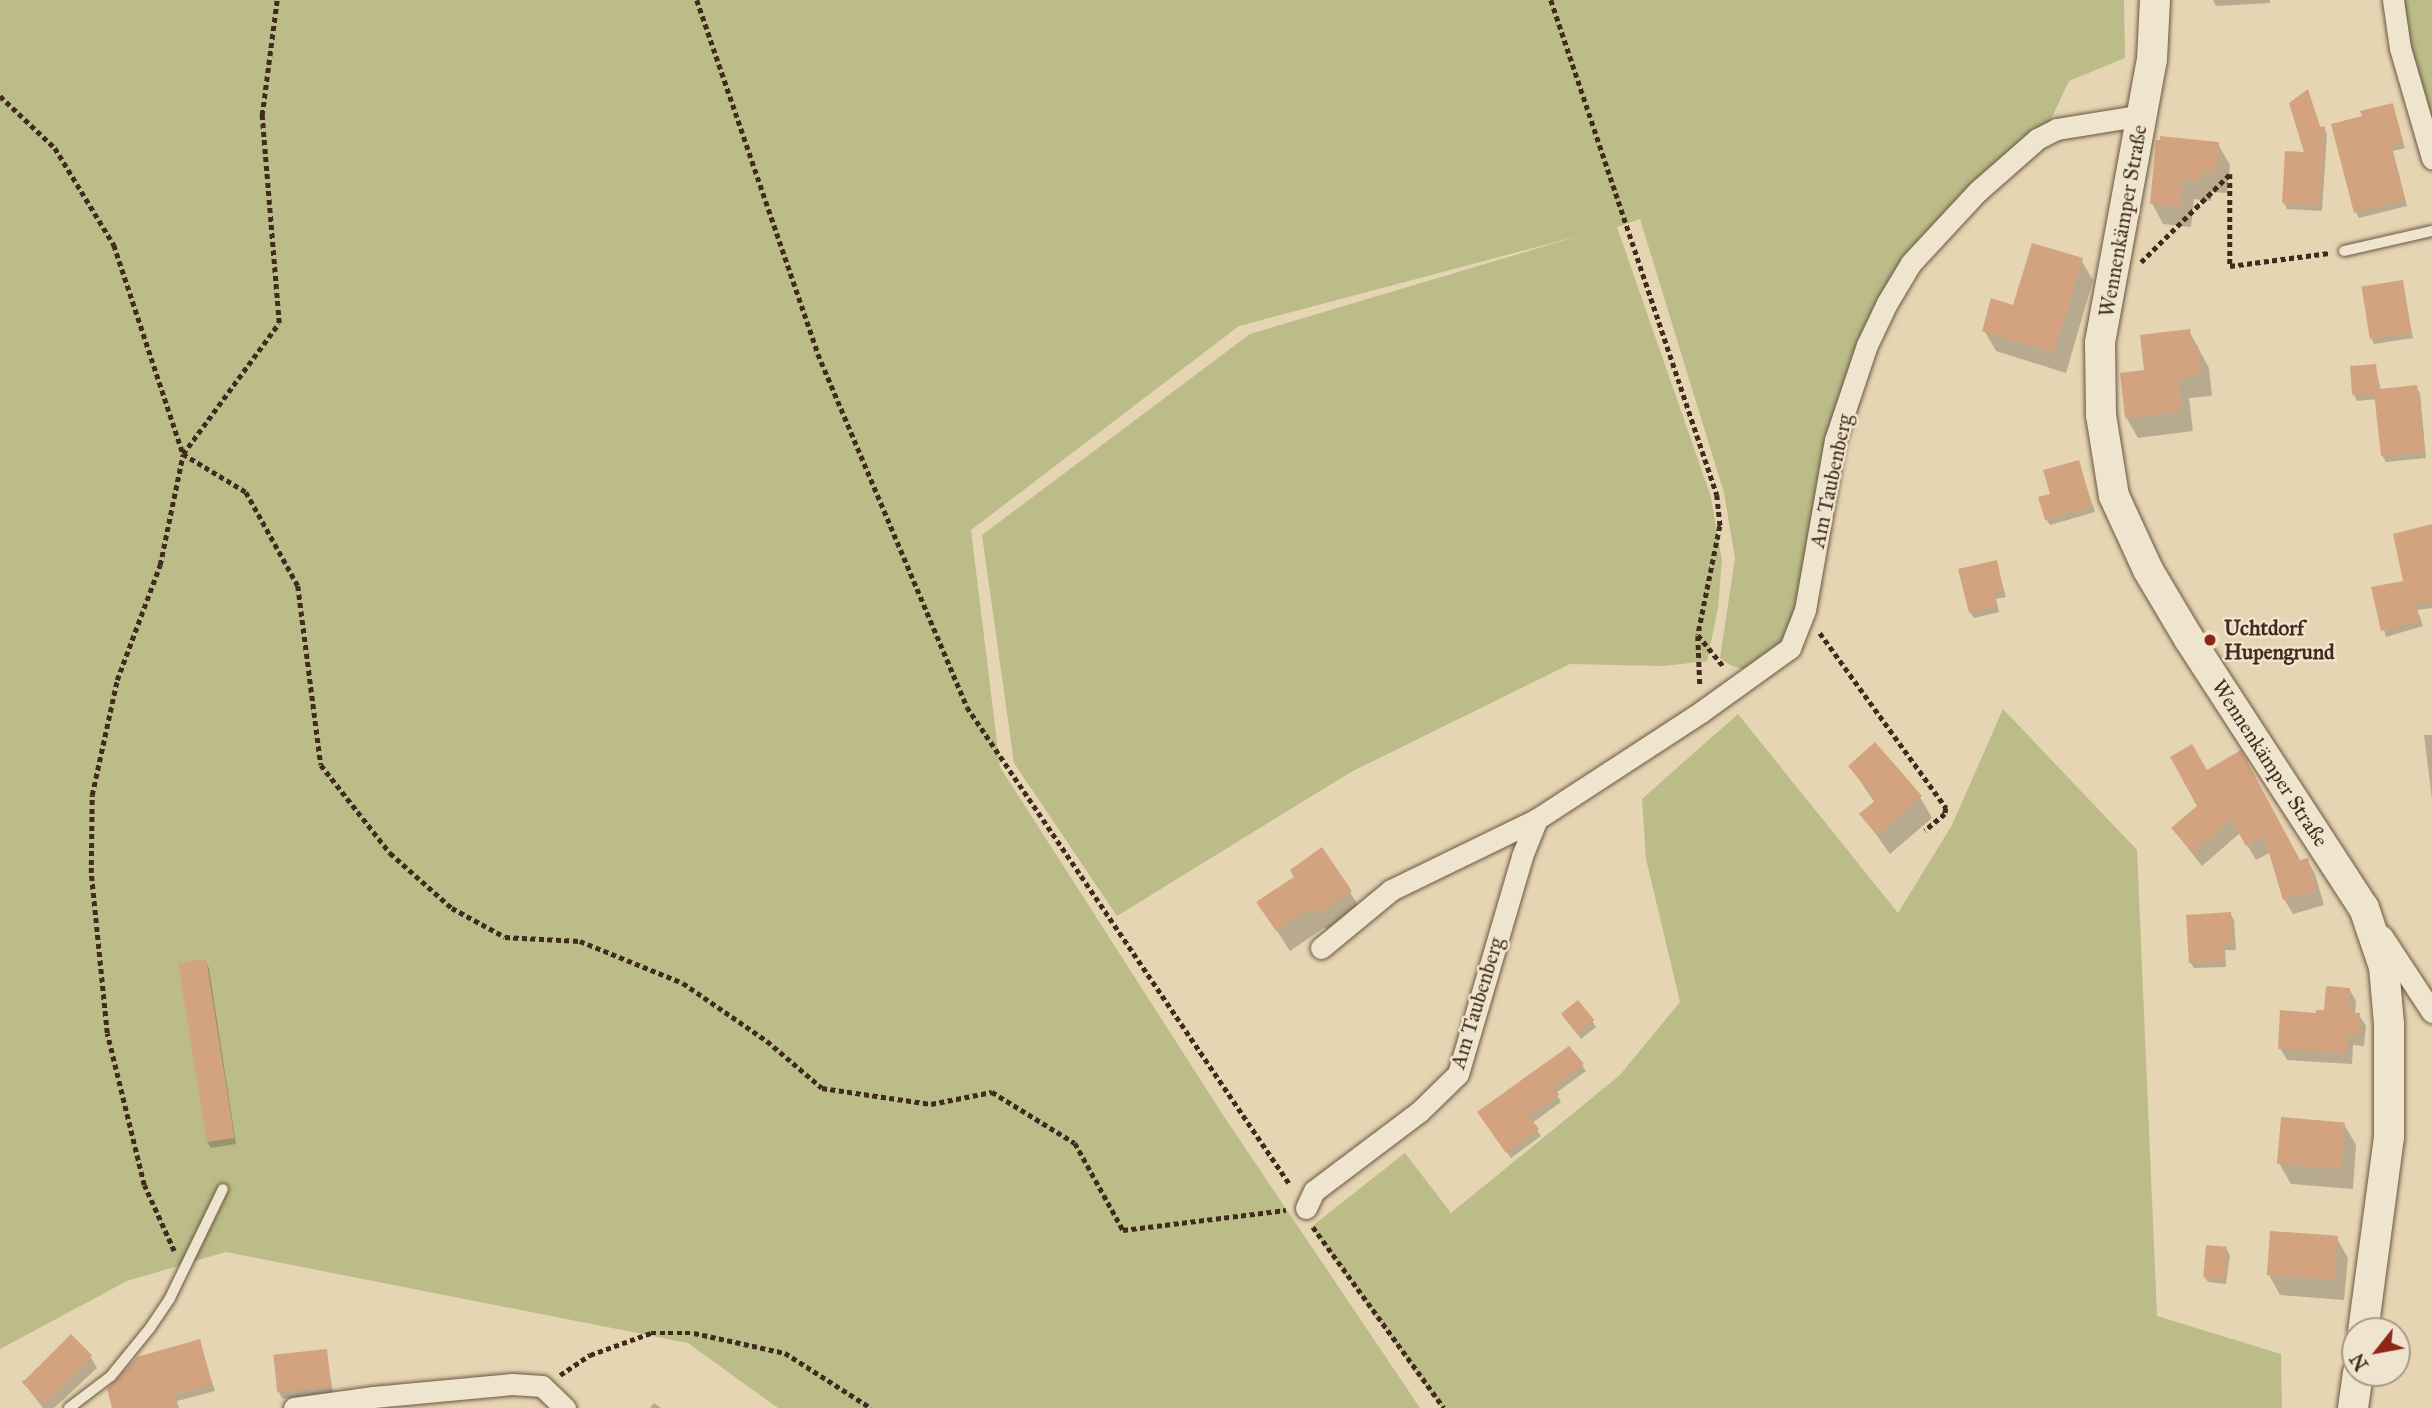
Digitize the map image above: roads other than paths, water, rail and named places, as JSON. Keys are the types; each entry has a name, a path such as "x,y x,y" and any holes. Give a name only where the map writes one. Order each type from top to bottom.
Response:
{"street":[{"name":"Wennenkämper Straße","path":"2155,0 2155,39 2143,115 2100,342 2101,415 2114,496 2148,570 2189,639 2364,908 2384,967 2389,1037 2389,1137 2365,1317"},
{"path":"2393,0 2400,48 2432,158"},
{"name":"Am Taubenberg","path":"1321,948 1391,890 1537,819 1701,712 1790,648 1805,610 1835,440 1867,345 1886,303 1912,263 1978,191 2038,139 2057,129 2143,115"},
{"name":"Am Taubenberg","path":"1306,1208 1314,1191 1419,1112 1458,1074 1522,856 1537,819"},
{"path":"2364,908 2432,1012"},
{"path":"294,1408 373,1397 512,1384 542,1386 565,1408"},
{"path":"2353,1408 2356,1387"}],"lane":[{"path":"2344,251 2432,231"},
{"path":"69,1408 111,1376 150,1328 183,1270 223,1189"}],"place":[{"name":"Uchtdorf Hupengrund","path":"2210,640"}]}
